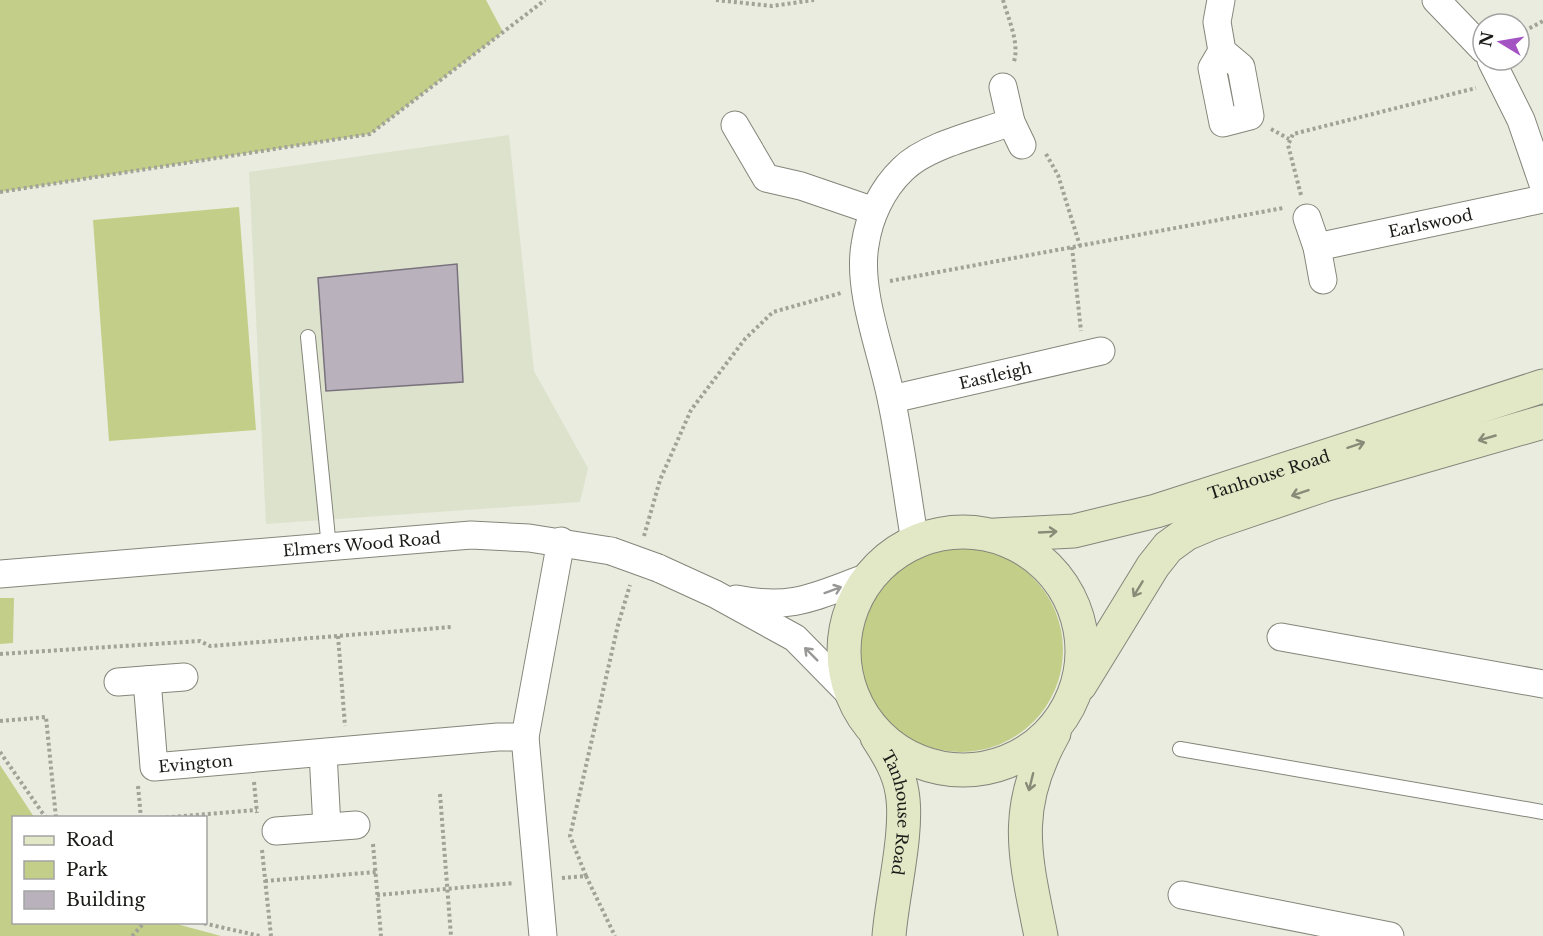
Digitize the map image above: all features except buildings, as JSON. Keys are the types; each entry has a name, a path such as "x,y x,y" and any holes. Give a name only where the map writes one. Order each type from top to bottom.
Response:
{"street":[{"path":"1436,0 1471,36"},
{"path":"1219,2 1216,22 1222,51"},
{"path":"1498,72 1521,120 1543,184"},
{"path":"915,542 892,399 866,285 864,247 874,211 886,189 903,168 924,154 1017,134 1003,87"},
{"path":"735,125 766,178 801,186 874,211"},
{"name":"Earlswood","path":"1317,247 1543,199"},
{"path":"1305,211 1317,247 1323,280"},
{"name":"Eastleigh","path":"892,399 1092,353"},
{"name":"Tanhouse Road","path":"889,936 902,828 902,793 897,774 852,696 844,665 845,633 854,603 871,576 891,556 915,542 952,533 990,535 1074,531 1156,511 1543,386"},
{"name":"Tanhouse Road","path":"1041,936 1025,857 1024,828 1033,774 1071,701 1153,566 1168,547 1186,534 1212,523 1324,485 1543,422"},
{"name":"Elmers Wood Road","path":"0,574 471,535 561,542 611,551 658,568 714,594 795,638 852,696"},
{"path":"873,730 902,754 937,768 975,771 1011,761 1043,740 1071,701 1080,665 1081,635 1071,600 1051,571 1023,548 990,535"},
{"path":"543,936 525,737 561,542"},
{"name":"Elmers Wood Road","path":"714,594 767,605 799,603 871,576"},
{"path":"1281,637 1543,684"},
{"path":"118,682 184,677"},
{"name":"Evington","path":"147,680 154,767 498,737 525,737"},
{"path":"327,827 335,752"},
{"path":"276,831 327,827 365,829"},
{"path":"1182,894 1390,936"}],"lane":[{"path":"308,337 329,548"},
{"path":"1180,748 1543,812"}],"path":[{"path":"0,192 370,134 545,0"},
{"path":"716,0 772,6 814,0"},
{"path":"1003,0 1012,32 1015,59 1003,87"},
{"path":"643,540 660,480 691,410 745,339 773,312 866,285 1072,247 1305,211 1288,145 1293,134 1491,72"},
{"path":"1017,134 1046,155 1058,175 1080,246"},
{"path":"1072,247 1092,353"},
{"path":"0,654 200,641 210,646 451,627"},
{"path":"335,752 338,636"},
{"path":"0,721 46,717 56,816"},
{"path":"0,752 45,816"},
{"path":"440,794 451,936"},
{"path":"184,816 257,810"},
{"path":"365,829 376,872 381,936"},
{"path":"265,882 376,872"},
{"path":"586,876 615,936"},
{"path":"132,936 143,924"},
{"path":"207,924 260,936"}],"shaded area":[{"path":"509,135 534,371 588,468 580,502 266,524 249,172"}],"green space":[{"path":"0,0 486,0 503,32 370,134 0,192"},
{"path":"239,207 256,430 109,441 93,220"},
{"path":"961,548 981,550 1000,556 1033,578 1055,611 1061,630 1063,650 1061,670 1055,689 1033,722 1000,744 981,750 961,752 941,750 922,744 889,722 867,689 861,670 859,650 861,630 867,611 889,578 922,556 941,550"},
{"path":"0,598 14,598 13,643 0,644"},
{"path":"0,765 33,816 12,816 12,924 177,924 221,936 0,936"}]}
